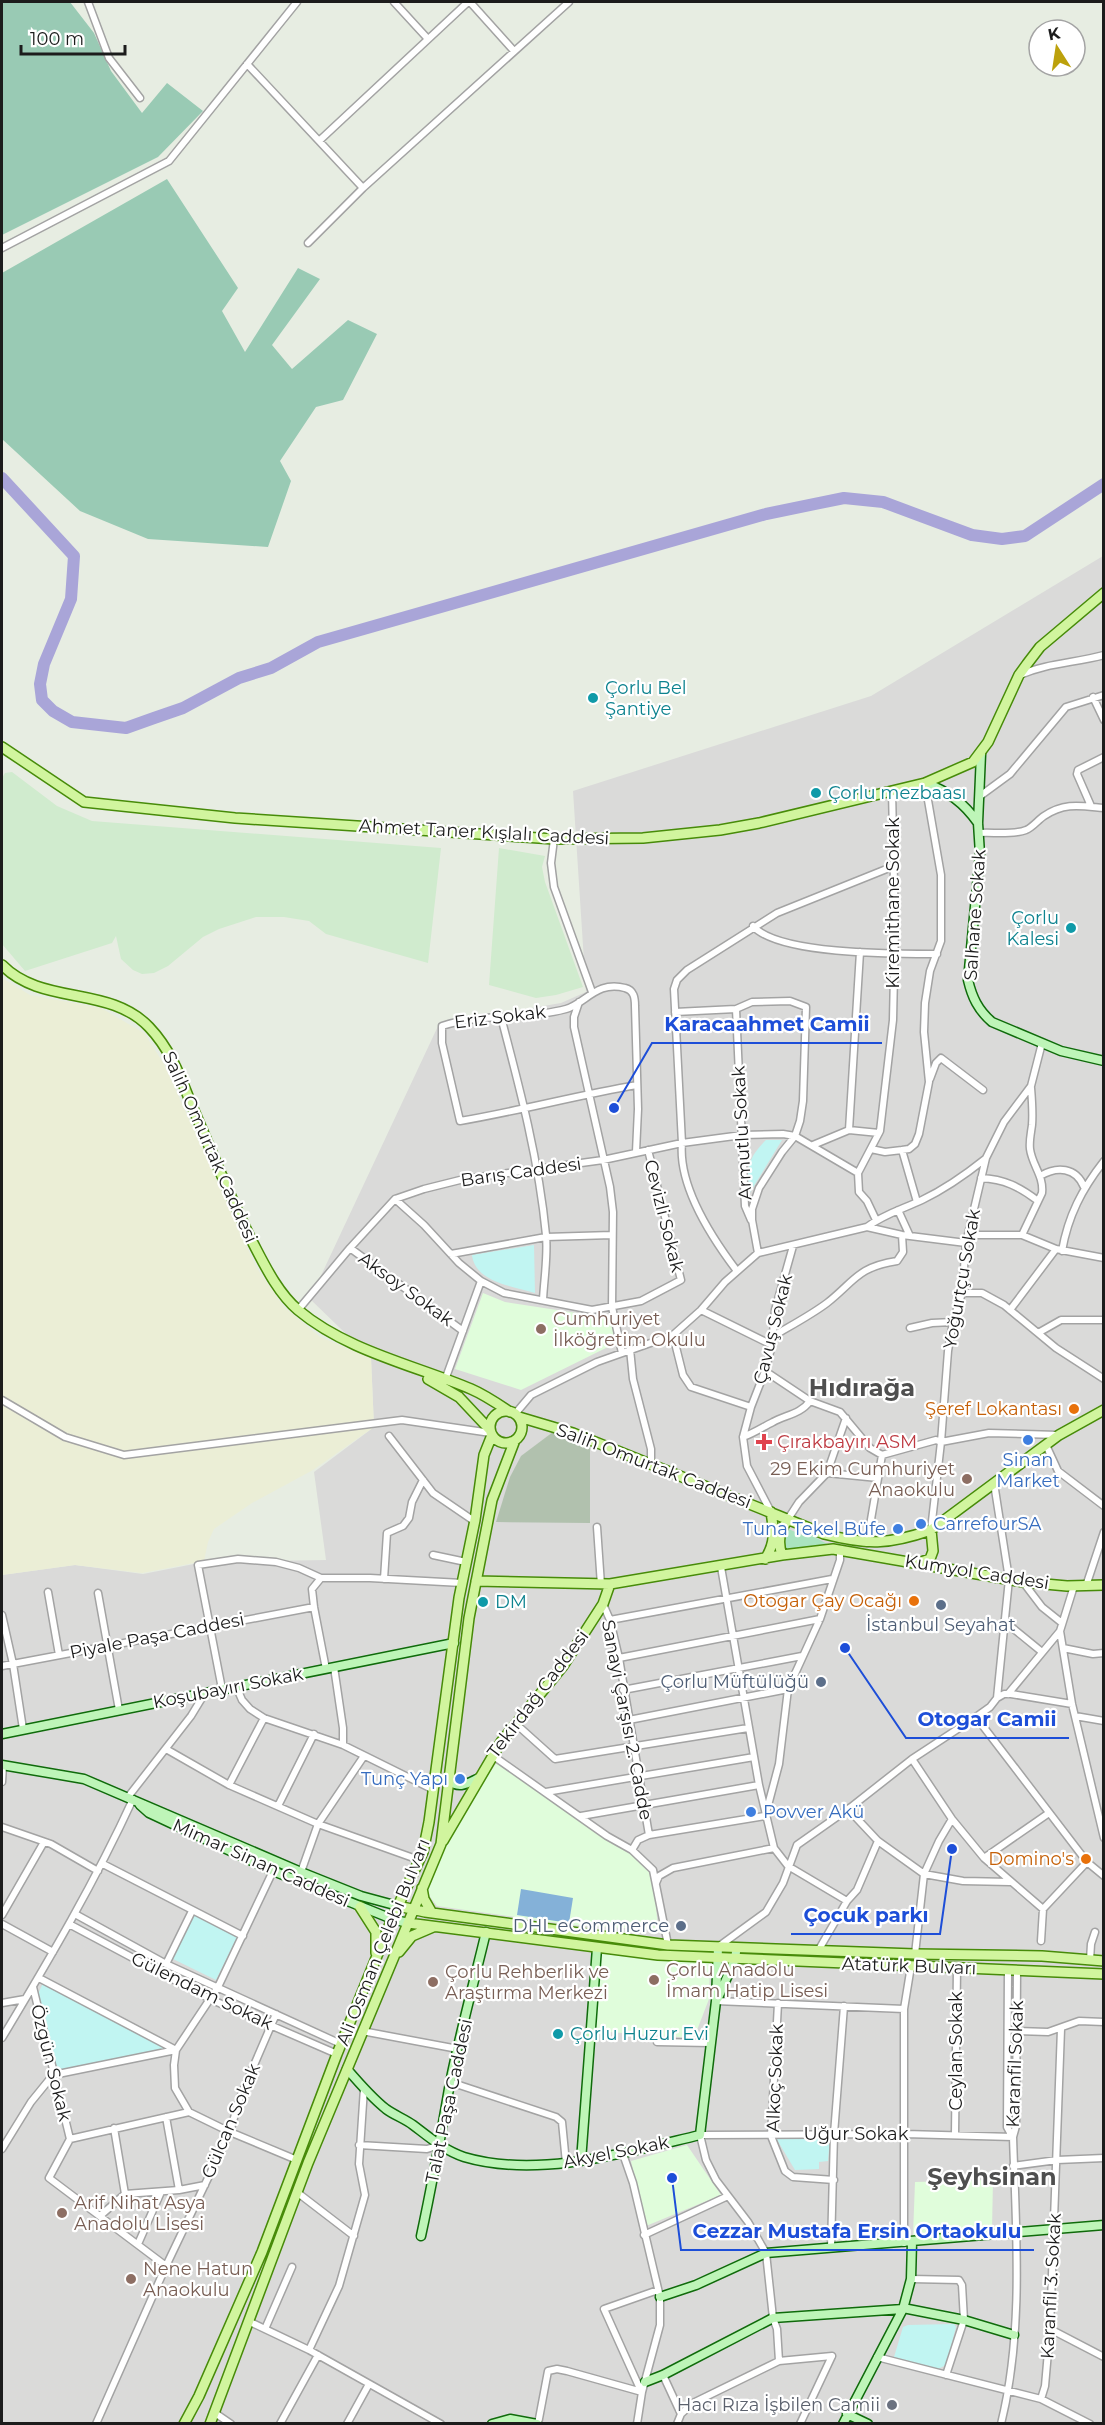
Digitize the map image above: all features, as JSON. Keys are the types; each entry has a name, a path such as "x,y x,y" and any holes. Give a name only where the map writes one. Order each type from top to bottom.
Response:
{"main road":[{"path":"981,754 1019,675 1040,647 1104,593"},
{"name":"Ahmet Taner Kışlalı Caddesi","path":"2,747 84,802 235,818 554,839 643,838 720,830 759,823 925,783 963,768 981,754"},
{"name":"Salih Omurtak Caddesi","path":"2,965 32,986 96,999 122,1008 134,1014 152,1030 174,1063 234,1205 259,1255 285,1296 298,1310 345,1339 472,1389 515,1414 573,1432 824,1534 867,1544 906,1539 931,1530 1059,1435 1104,1410"},
{"path":"397,1361 454,1394 491,1433 501,1442 515,1440 521,1432 515,1414 505,1411 495,1415 492,1420 491,1433"},
{"name":"Ali Osman Çelebi Bulvarı","path":"184,2424 199,2396 262,2252 341,2044 392,1919 419,1860 429,1822 434,1790 462,1582 484,1455 491,1433"},
{"name":"Ali Osman Çelebi Bulvarı","path":"210,2424 361,2031 441,1844 469,1618 492,1500 515,1440"},
{"path":"765,1558 774,1542 775,1532 771,1512"},
{"path":"782,1555 779,1543 780,1534 788,1519"},
{"path":"911,1562 924,1562 930,1559 933,1551 931,1530"},
{"path":"476,1581 605,1584 721,1567 782,1555 837,1550"},
{"name":"Kumyol Caddesi","path":"837,1550 1023,1582 1074,1586 1104,1585"},
{"name":"Tekirdağ Caddesi","path":"441,1844 491,1755 563,1666 603,1604 605,1584"},
{"path":"422,1887 424,1899 432,1913"},
{"path":"360,1906 376,1932 376,1959"},
{"name":"Atatürk Bulvarı","path":"398,1906 432,1913 668,1945 1042,1956 1104,1961"},
{"name":"Atatürk Bulvarı","path":"408,1923 658,1955 1104,1974"},
{"path":"392,1961 412,1936 434,1926"}],"street":[{"path":"88,2 109,58 140,99"},
{"path":"2,248 169,161 297,2"},
{"path":"394,2 428,39"},
{"path":"319,141 469,2 514,51"},
{"path":"308,243 363,188 569,2"},
{"path":"247,64 363,188"},
{"path":"1019,675 1052,664 1104,655"},
{"path":"980,796 1011,774 1066,708 1104,695"},
{"path":"1093,697 1104,720"},
{"name":"Salhane Sokak","path":"981,754 980,854 968,980 971,994 983,1014 992,1022 1061,1051 1104,1061"},
{"path":"1091,806 1078,778 1078,770 1104,758"},
{"path":"925,783 967,807 979,828 1000,831 1017,833 1029,829 1049,812 1082,804 1104,808"},
{"path":"925,783 940,875 940,941 930,971 925,1003 924,1032 929,1082"},
{"name":"Kiremithane Sokak","path":"858,1173 879,1133 892,1020 894,866 892,790"},
{"path":"554,839 551,864 554,887 592,992"},
{"path":"737,1271 724,1254 693,1200 680,1158 682,1143 674,988 677,980 687,970 753,926 786,909 894,866"},
{"path":"753,926 760,934 771,939 820,948 893,954 937,954"},
{"path":"849,1130 860,952"},
{"path":"622,1353 612,1307 613,1212 610,1187 574,1027 574,1017 580,1001 592,992 624,987 634,996 637,1085 636,1152"},
{"name":"Eriz Sokak","path":"525,1110 460,1121 442,1043 442,1026 566,1009 580,1001"},
{"path":"675,1012 736,1009 752,1002 790,1001 806,1007 803,1101 800,1121 795,1136 759,1188 752,1209 752,1220"},
{"name":"Armutlu Sokak","path":"736,1009 745,1206 752,1220 758,1253"},
{"path":"501,1017 525,1110 537,1169 546,1237 543,1300"},
{"name":"Yoğurtçu Sokak","path":"931,1530 948,1351 953,1322 962,1293 966,1243 986,1158 1004,1122 1031,1086 1042,1043"},
{"path":"871,1149 885,1152 909,1149 915,1144 929,1082 940,1058 983,1090"},
{"path":"525,1110 588,1093 637,1085"},
{"path":"1022,1235 1043,1186 1033,1163 1029,1144 1032,1126 1031,1086"},
{"path":"813,1145 849,1130 879,1133"},
{"name":"Barış Caddesi","path":"298,1310 395,1199 424,1188 464,1179 603,1160 682,1143 742,1135 795,1136"},
{"path":"795,1136 858,1173 859,1192 867,1201 876,1220"},
{"name":"Cevizli Sokak","path":"612,1307 640,1300 681,1280 648,1150"},
{"path":"902,1150 917,1202"},
{"path":"515,1414 531,1395 597,1362 673,1335 758,1253 867,1227 876,1220 955,1182 986,1158"},
{"path":"1010,1310 1059,1250 1066,1226 1084,1186 1104,1161"},
{"path":"1040,1176 1051,1170 1072,1171 1081,1177 1084,1186"},
{"path":"981,1178 998,1179 1012,1184 1038,1201"},
{"path":"395,1199 481,1281 504,1293 592,1310 612,1307"},
{"path":"775,1335 825,1305 860,1273 885,1263 897,1262 903,1252 906,1234 898,1210"},
{"path":"867,1227 966,1243"},
{"path":"451,1254 546,1237 612,1235"},
{"path":"968,1235 1022,1235 1059,1250 1104,1258"},
{"name":"Çavuş Sokak","path":"771,1512 747,1466 743,1437 775,1335 775,1310 793,1246"},
{"name":"Aksoy Sokak","path":"350,1248 463,1330"},
{"path":"445,1380 481,1281"},
{"path":"962,1293 982,1293 1010,1310 1056,1348 1104,1379"},
{"path":"701,1310 772,1345"},
{"path":"1038,1333 1061,1320 1104,1320"},
{"path":"910,1328 932,1323 953,1322"},
{"path":"673,1335 683,1375 691,1387 751,1407"},
{"path":"630,1349 633,1380 651,1449 651,1463"},
{"path":"765,1371 810,1401 840,1412 870,1448 882,1455 936,1440 941,1442 989,1433 1059,1435"},
{"path":"2,1400 65,1437 124,1455 402,1420 491,1433"},
{"path":"743,1437 792,1415 810,1401"},
{"path":"788,1519 799,1502 827,1473 846,1418"},
{"path":"389,1436 433,1493 474,1521"},
{"path":"1046,1445 1058,1471 1104,1506"},
{"path":"867,1544 882,1455"},
{"path":"827,1473 878,1478"},
{"path":"384,1579 387,1533 403,1526 409,1518 412,1502 423,1480"},
{"path":"994,1483 1009,1579 997,1698"},
{"path":"597,1527 605,1584"},
{"path":"1086,1586 1104,1532"},
{"path":"765,1816 779,1764 788,1689 820,1619 840,1560 837,1550"},
{"path":"433,1555 466,1562"},
{"path":"222,1689 198,1565 238,1559 276,1562 321,1578 476,1581"},
{"path":"721,1567 748,1728 765,1816 774,1848 788,1866 847,1901"},
{"path":"321,1578 312,1589 314,1607 343,1728 343,1745"},
{"path":"610,1620 832,1579"},
{"path":"1023,1582 1061,1627 1072,1704 1104,1838"},
{"path":"1008,1694 1061,1627 1074,1586"},
{"path":"48,1592 59,1655"},
{"path":"98,1593 119,1710"},
{"name":"Sanayi Çarşısı 2. Cadde","path":"603,1604 610,1620 619,1658 649,1835"},
{"name":"Piyale Paşa Caddesi","path":"2,1666 314,1607"},
{"path":"2,1615 13,1664 23,1729"},
{"path":"619,1658 820,1619"},
{"path":"1004,1621 1042,1652"},
{"name":"Koşubayırı Sokak","path":"2,1734 454,1643"},
{"path":"1063,1647 1093,1654 1104,1653"},
{"path":"623,1690 802,1656"},
{"path":"236,1686 242,1700 250,1709 264,1718 343,1745 434,1790"},
{"path":"629,1720 744,1700 788,1689"},
{"path":"2,2038 103,1864 131,1798 191,1716 205,1693"},
{"path":"779,2361 777,2329 773,2318 766,2253 706,2160 700,2135 716,2001 718,1947 766,1912 783,1883 797,1845 912,1759 990,1707 997,1698 1008,1694 1072,1704"},
{"path":"1075,1716 1104,1721"},
{"path":"976,1717 1087,1862 1104,1876"},
{"path":"229,1785 264,1718"},
{"path":"516,1724 555,1759 748,1728"},
{"path":"278,1806 314,1734"},
{"path":"166,1749 229,1785 318,1824 419,1860"},
{"path":"491,1755 632,1850 653,1870 668,1945"},
{"path":"301,1872 318,1824 364,1756"},
{"path":"546,1792 754,1757"},
{"path":"912,1759 952,1819 984,1858 1043,1909"},
{"path":"2,1765 2,1782"},
{"name":"Mimar Sinan Caddesi","path":"2,1765 84,1779 301,1872 361,1896 398,1906"},
{"path":"449,1780 454,1785 460,1786 479,1778"},
{"path":"580,1816 644,1807 759,1785"},
{"name":"Mimar Sinan Caddesi","path":"131,1798 149,1813 273,1871 392,1919"},
{"path":"848,1809 878,1841 924,1874 963,1881 1010,1882"},
{"path":"984,1858 1049,1813"},
{"path":"632,1850 638,1840 649,1835 765,1816"},
{"path":"915,1954 924,1874 952,1819"},
{"path":"2,1820 2,1827 44,1842 98,1871"},
{"path":"818,1951 847,1901 857,1890 878,1841"},
{"path":"2,1915 44,1842"},
{"path":"656,1883 659,1876 673,1868 774,1848"},
{"path":"1041,1941 1043,1909 1087,1862"},
{"path":"103,1864 243,1936"},
{"path":"273,1871 218,1987 176,2050 175,2088 189,2112 297,2160"},
{"path":"166,1964 192,1911"},
{"name":"Gülendam Sokak","path":"75,1914 166,1964 341,2044"},
{"name":"Atatürk Bulvarı","path":"392,1919 408,1923"},
{"path":"2,1924 53,1952"},
{"name":"Gülendam Sokak","path":"69,1924 210,1999 337,2054"},
{"path":"716,2001 735,1959 741,1930"},
{"name":"Talat Paşa Caddesi","path":"421,2236 435,2158 441,2145 450,2082 486,1932"},
{"path":"1090,1960 1091,1944 1095,1932"},
{"path":"581,2161 597,1948"},
{"path":"843,2424 903,2309 911,2279 905,2134 904,2009 911,1966"},
{"name":"Ceylan Sokak","path":"956,2135 957,1968"},
{"name":"Karanfil Sokak","path":"1013,1970 1017,2031 1016,2126 1013,2137"},
{"name":"Karanfil Sokak","path":"1013,1970 1007,2127 1013,2137"},
{"path":"39,1977 176,2050"},
{"name":"Özgün Sokak","path":"33,1987 70,2139"},
{"path":"2,2003 25,1999"},
{"path":"716,2001 904,2009"},
{"name":"Alkoç Sokak","path":"778,2003 771,2136 785,2171 793,2177 834,2180"},
{"path":"831,2247 834,2134 844,2006"},
{"name":"Gülcan Sokak","path":"96,2424 166,2266 230,2132 239,2100 276,2014"},
{"path":"1017,2031 1048,2032 1079,2021 1104,2022"},
{"name":"Karanfil 3. Sokak","path":"1041,2399 1045,2386 1050,2329 1060,2029"},
{"path":"361,2031 458,2049"},
{"path":"657,2042 711,2043"},
{"path":"2,2149 31,2102 53,2075 176,2050"},
{"name":"Akyel Sokak","path":"347,2069 386,2109 441,2145 462,2156 477,2160 512,2164 566,2163 623,2154 700,2135"},
{"path":"450,2082 556,2117 562,2122 566,2163"},
{"path":"309,2350 339,2286 366,2195 359,2145 364,2087"},
{"path":"166,2266 49,2178 70,2139 189,2112"},
{"path":"166,2117 179,2190"},
{"path":"114,2128 125,2194"},
{"name":"Uğur Sokak","path":"700,2135 905,2134 1013,2137"},
{"path":"1001,2424 1009,2390 1014,2335 1016,2233 1013,2137"},
{"path":"359,2145 427,2149 441,2145"},
{"path":"623,2154 633,2183 659,2294 660,2325 642,2392 637,2424"},
{"path":"1014,2166 1057,2160 1104,2158"},
{"path":"100,2216 125,2194 179,2190 205,2185"},
{"path":"138,2244 160,2192"},
{"path":"298,2193 354,2236"},
{"path":"644,2235 728,2196"},
{"path":"642,2392 617,2343 604,2309 696,2284 766,2253 1104,2225"},
{"path":"265,2329 292,2267"},
{"path":"911,2279 959,2280 964,2301 964,2320 946,2375"},
{"path":"645,2382 773,2318 903,2309 964,2320 1014,2335"},
{"path":"248,2321 309,2350 441,2424"},
{"path":"1050,2329 1104,2357"},
{"path":"280,2424 318,2355"},
{"path":"677,2424 681,2415 693,2403 779,2361 832,2356 800,2424"},
{"path":"877,2357 1041,2399 1090,2424"},
{"path":"492,2424 510,2419 537,2424 548,2371 557,2369 642,2392"},
{"path":"663,2375 681,2415"},
{"path":"347,2424 369,2384"},
{"path":"215,2413 231,2424"},
{"path":"847,2414 868,2424"}],"shaded area":[{"path":"2,2 70,2 94,33 111,71 142,113 167,83 203,111 158,157 2,235"},
{"path":"167,179 238,288 222,311 245,352 298,268 320,279 272,345 292,369 348,320 377,334 343,400 316,407 280,461 291,481 268,547 148,539 80,511 2,439 2,273"},
{"path":"1103,556 1103,2423 2,2423 2,1575 75,1565 143,1574 204,1562 326,1560 314,1472 374,1427 371,1358 310,1299 439,1024 561,1003 586,992 573,791 871,696"},
{"path":"12,772 57,806 92,821 441,848 428,963 326,934 309,921 284,917 256,917 219,929 203,937 168,966 154,973 142,974 133,970 121,959 116,936 112,943 25,971 2,944 2,778 5,773"},
{"path":"499,848 545,856 542,867 545,882 583,987 536,998 489,985"},
{"path":"2,978 30,995 101,1008 144,1033 164,1064 256,1267 284,1307 320,1337 371,1358 374,1427 313,1470 252,1503 214,1529 208,1542 204,1561 142,1573 75,1565 2,1575"},
{"path":"766,1140 782,1140 749,1194 750,1164 755,1153"},
{"path":"534,1245 535,1293 496,1282 487,1277 475,1264 472,1255"},
{"name":"Cumhuriyet İlköğretim Okulu","path":"483,1293 505,1302 596,1316 610,1316 616,1343 521,1390 455,1369"},
{"path":"553,1432 590,1446 590,1523 496,1522 510,1477 521,1456"},
{"path":"786,1528 807,1537 809,1534 829,1545 827,1549 784,1552 782,1546"},
{"path":"498,1761 653,1870 658,1930 572,1925 437,1906 428,1894 428,1889 446,1843 467,1804"},
{"path":"521,1889 573,1898 569,1923 517,1915"},
{"path":"194,1913 238,1935 216,1980 171,1958"},
{"name":"Çorlu Anadolu İmam Hatip Lisesi","path":"599,1951 710,1961 709,1999 694,2038 594,2031"},
{"path":"43,1983 165,2048 62,2071 55,2064 38,1994"},
{"path":"830,2137 828,2161 819,2162 819,2169 795,2170 776,2138"},
{"path":"687,2145 721,2195 646,2226 631,2161"},
{"path":"993,2180 992,2229 913,2235 915,2182"},
{"path":"954,2324 956,2327 946,2365 938,2369 894,2357 903,2327"}],"waterway":[{"path":"2,478 74,556 71,599 44,664 40,684 42,700 53,711 72,722 126,728 183,708 239,678 271,668 318,642 766,514 844,498 883,502 972,535 1002,539 1025,536 1104,484"}],"place":[{"name":"Çorlu Bel Şantiye","path":"593,698"},
{"name":"Çorlu mezbaası","path":"816,793"},
{"name":"Çorlu Kalesi","path":"1071,928"},
{"name":"Karacaahmet Camii","path":"614,1108"},
{"name":"Cumhuriyet İlköğretim Okulu","path":"541,1329"},
{"name":"Şeref Lokantası","path":"1074,1409"},
{"name":"Sinan Market","path":"1028,1440"},
{"name":"Çırakbayırı ASM","path":"764,1442"},
{"name":"29 Ekim Cumhuriyet Anaokulu","path":"967,1479"},
{"name":"CarrefourSA","path":"921,1524"},
{"name":"Tuna Tekel Büfe","path":"898,1529"},
{"name":"Otogar Çay Ocağı","path":"914,1601"},
{"name":"DM","path":"483,1602"},
{"name":"İstanbul Seyahat","path":"941,1605"},
{"name":"Otogar Camii","path":"845,1648"},
{"name":"Çorlu Müftülüğü","path":"821,1682"},
{"name":"Tunç Yapı","path":"460,1779"},
{"name":"Povver Akü","path":"751,1812"},
{"name":"Çocuk parkı","path":"952,1849"},
{"name":"Domino's","path":"1086,1859"},
{"name":"DHL eCommerce","path":"681,1926"},
{"name":"Çorlu Anadolu İmam Hatip Lisesi","path":"654,1980"},
{"name":"Çorlu Rehberlik ve Araştırma Merkezi","path":"433,1982"},
{"name":"Çorlu Huzur Evi","path":"558,2034"},
{"name":"Cezzar Mustafa Ersin Ortaokulu","path":"672,2178"},
{"name":"Arif Nihat Asya Anadolu Lİsesi","path":"62,2213"},
{"name":"Nene Hatun Anaokulu","path":"131,2279"},
{"name":"Hacı Rıza İşbilen Camii","path":"892,2405"}],"district":[{"name":"Hıdırağa","path":"862,1387"},
{"name":"Şeyhsinan","path":"992,2176"}]}
